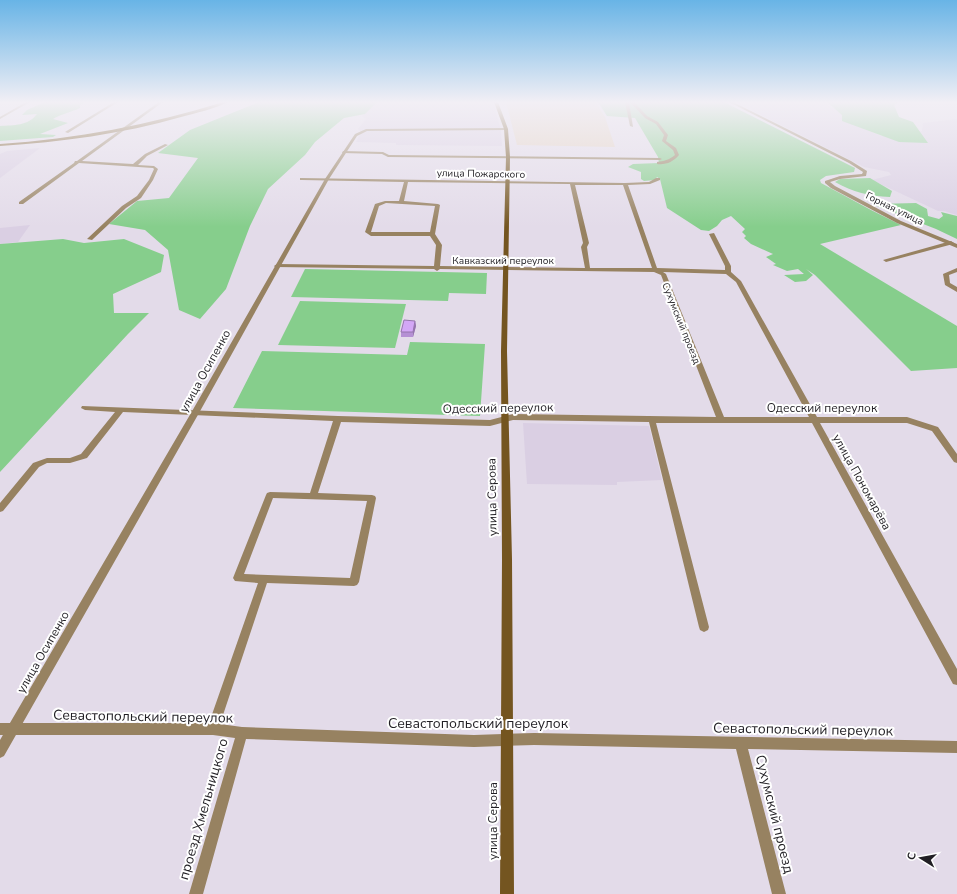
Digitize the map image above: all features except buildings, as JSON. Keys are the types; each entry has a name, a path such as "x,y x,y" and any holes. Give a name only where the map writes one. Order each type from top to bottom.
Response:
{"main road":[{"path":"0,145 17,144"},
{"name":"улица Серова","path":"507,144 508,183 504,420 507,559 507,894"}],"street":[{"path":"21,202 102,144"},
{"name":"улица Осипенко","path":"0,752 195,413 277,266 327,179 349,144"},
{"path":"343,152 383,153 388,156 670,161 677,155 675,150 667,144"},
{"name":"Горная улица","path":"814,144 850,162 865,172 864,175 832,179 828,182 833,187 899,222 957,246"},
{"path":"134,166 146,155 166,145"},
{"path":"76,162 156,169 151,180 139,197 124,207 90,239"},
{"name":"улица Пожарского","path":"302,179 625,184 650,182 658,179"},
{"path":"401,202 406,181"},
{"path":"572,183 586,243 584,247 588,270"},
{"name":"Сухумский проезд","path":"625,184 655,270 663,274 721,420"},
{"path":"432,234 371,234 368,232 377,204 385,202 401,202 438,205 432,234 439,245 436,269"},
{"name":"улица Пономарёва","path":"712,234 728,266 728,272 738,282 957,680"},
{"path":"886,260 951,243"},
{"name":"Кавказский переулок","path":"277,266 728,272"},
{"path":"957,270 946,274 945,276 947,284 957,290"},
{"name":"Одесский переулок","path":"85,408 338,419 490,423 513,417 652,420 908,420 935,429 957,460"},
{"path":"0,509 36,465 41,461 69,462 84,456 121,410"},
{"path":"313,496 338,419"},
{"path":"652,420 704,627"},
{"path":"270,495 372,498 354,582 264,579 238,578 270,495"},
{"name":"проезд Хмельницкого","path":"213,729 264,579"},
{"name":"Севастопольский переулок","path":"0,729 213,729 242,733 474,741 534,739 740,742 957,748"},
{"name":"проезд Хмельницкого","path":"196,894 242,733"},
{"name":"Сухумский проезд","path":"740,742 779,894"}],"shaded area":[{"path":"396,144 502,144 502,146 396,145"},
{"path":"517,144 614,144 615,147 517,145"},
{"path":"818,144 957,144 957,215 944,211 938,211 872,180 891,175 889,172 864,167"},
{"path":"40,148 0,178 0,154 7,151"},
{"path":"30,225 18,242 0,244 0,228"},
{"path":"523,423 649,426 662,480 617,482 617,485 527,484"}],"green space":[{"path":"171,144 314,144 305,155 268,189 250,226 226,289 200,319 179,310 168,250 145,230 109,224 137,201 169,198 198,158 158,153"},
{"path":"650,144 807,144 855,168 854,172 826,176 820,180 821,183 901,225 820,244 957,326 957,368 911,371 815,275 806,269 813,275 806,281 795,282 784,275 804,274 798,269 787,271 773,265 776,264 766,257 773,254 751,244 744,238 746,236 742,232 745,229 731,216 722,220 717,226 709,231 701,230 667,208 660,179 657,177 655,180 644,181 641,179 641,172 628,167 633,164 659,163 658,157"},
{"path":"870,178 892,191 890,197 861,193 835,182 840,179"},
{"path":"916,203 927,209 928,216 939,219 943,216 941,212 957,216 957,239 875,204"},
{"path":"63,239 84,243 124,239 164,255 161,272 113,294 114,313 149,313 0,472 0,244"},
{"path":"305,269 487,273 486,294 449,293 448,301 291,297"},
{"path":"300,301 406,304 395,348 278,345"},
{"path":"410,342 485,344 480,416 233,408 262,351 407,355"}]}
